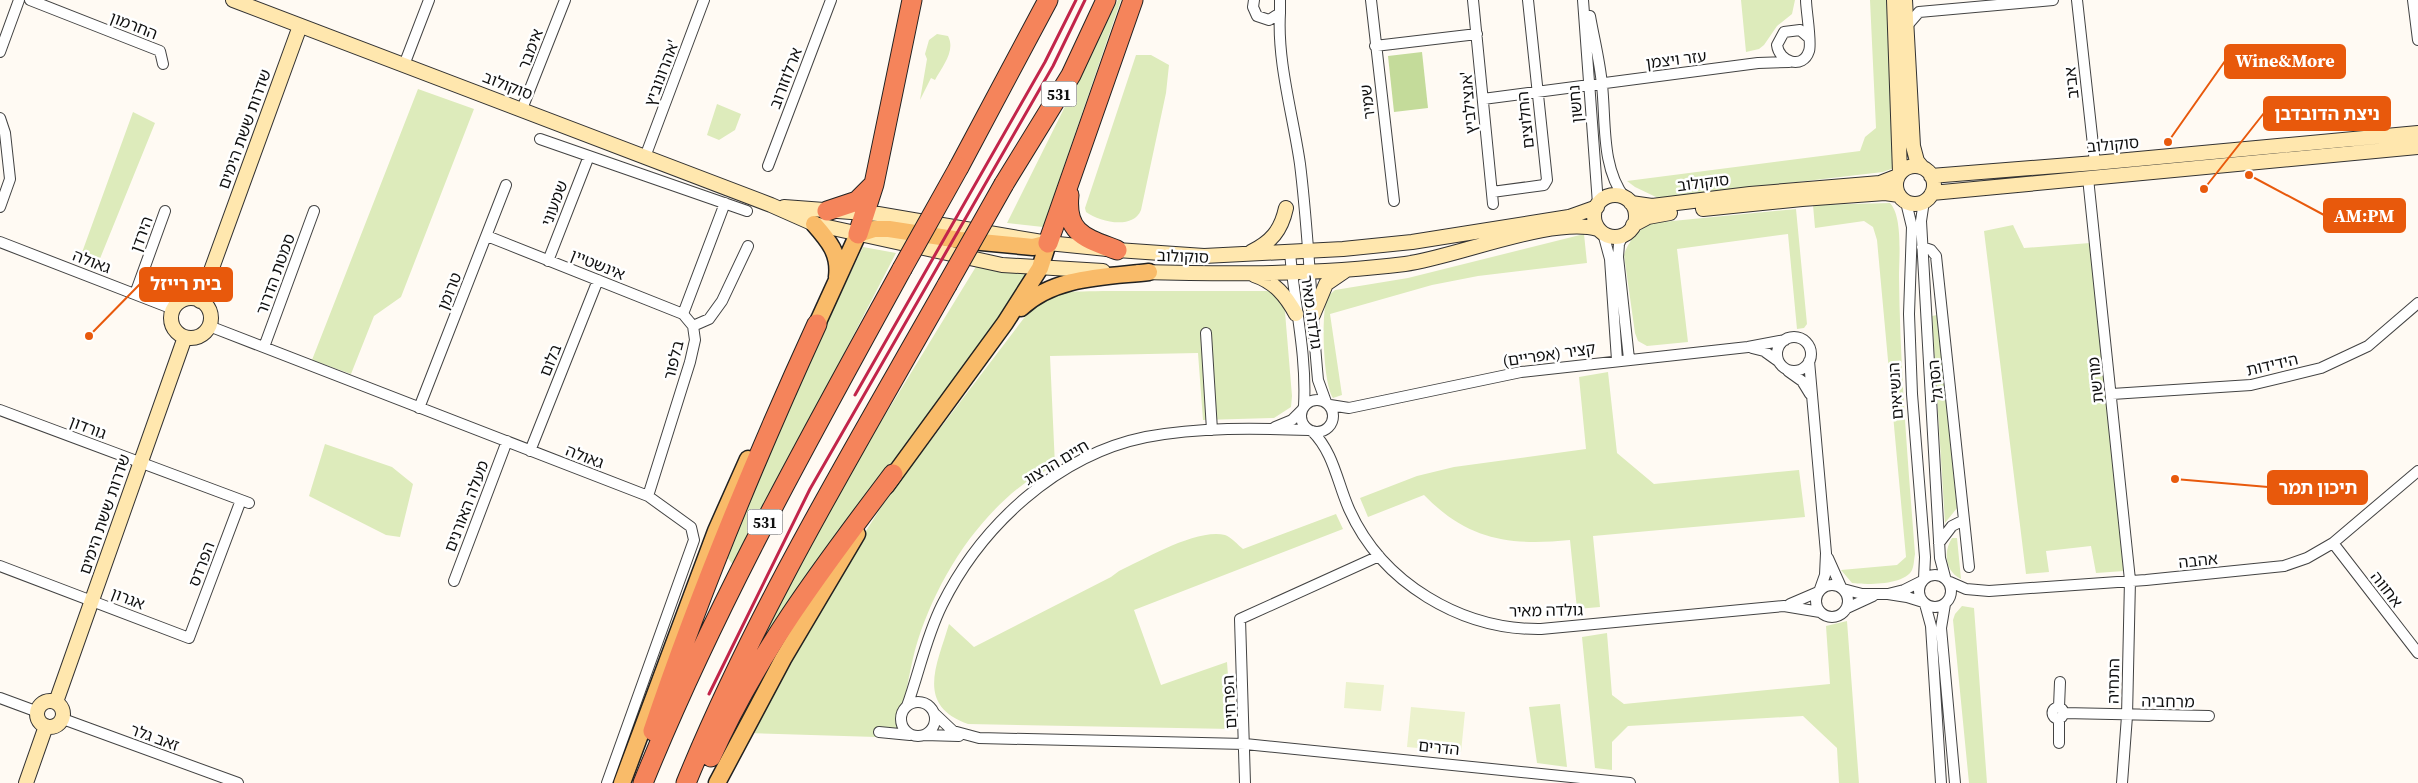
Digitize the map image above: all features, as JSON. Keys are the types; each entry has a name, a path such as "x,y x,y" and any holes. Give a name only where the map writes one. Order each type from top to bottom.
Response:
{"highway":[{"path":"858,234 874,184 912,0"},
{"name":"531","path":"643,783 664,731 713,626 780,491 960,167 1048,0"},
{"name":"531","path":"686,783 716,712 789,566 1004,184 1071,75 1106,0"},
{"path":"1048,243 1133,0"},
{"path":"1070,178 1068,214 1075,229 1085,238 1117,250"},
{"path":"827,211 857,201 874,184"},
{"path":"636,783 676,664 742,494 817,324"},
{"path":"699,783 740,696 784,622 893,474"}],"main road":[{"name":"סוקולוב","path":"233,0 522,109 771,205 814,224 1002,265 1149,272 1251,274 1311,272 1428,260 1510,238 1568,227 1588,226 1600,231"},
{"path":"1901,1 1906,27 1914,154 1933,184 1928,197 1916,204 1903,198 1896,187 1899,174 1901,1"},
{"name":"שדרות ששת הימים","path":"200,301 300,26"},
{"name":"סוקולוב","path":"1926,171 2095,163 2418,133"},
{"name":"סוקולוב","path":"1928,197 2088,178 2418,147"},
{"path":"1899,174 1908,167 1926,171"},
{"name":"סוקולוב","path":"1628,200 1652,206 1750,194 1880,183 1899,174"},
{"name":"סוקולוב","path":"1628,230 1655,215 1702,209 1802,199 1881,194 1903,198"},
{"path":"1612,196 1628,200 1635,213 1628,230 1613,237 1600,231 1594,216 1597,206 1612,196"},
{"name":"סוקולוב","path":"771,205 827,211 866,212 1048,243 1204,256 1310,251 1412,242 1481,233 1578,215 1597,206"},
{"path":"1247,254 1269,242 1277,233 1286,208"},
{"path":"814,224 830,242 835,253 838,268 836,281"},
{"path":"622,783 728,503 817,324 858,234 874,229 889,229 960,240 1033,247 1048,243"},
{"path":"717,783 783,659 893,474 1005,323 1040,268 1048,243"},
{"path":"1313,315 1326,284 1349,269"},
{"path":"1005,323 1029,300 1050,288 1071,282 1149,272"},
{"path":"1251,274 1276,287 1284,294 1296,314"},
{"path":"187,299 200,301 210,312 209,326 198,337 185,337 174,329 171,323 173,309 180,301 187,299"},
{"name":"שדרות ששת הימים","path":"56,702 185,337"},
{"path":"45,702 56,702 63,709 63,718 56,726 46,726 40,722 38,712 45,702"},
{"path":"26,783 46,726"}],"street":[{"path":"0,52 18,0"},
{"name":"החרמון","path":"30,0 160,51 163,64"},
{"path":"404,65 429,0"},
{"name":"אימבר","path":"522,109 565,0"},
{"name":"אהרונוביץ'","path":"645,157 704,0"},
{"name":"ארלוזורוב","path":"768,166 831,0"},
{"path":"1254,0 1254,12 1260,19 1273,19 1280,13"},
{"name":"גולדה מאיר","path":"1280,0 1280,41 1297,147 1310,251 1318,380 1328,404"},
{"name":"שמיר","path":"1371,0 1394,201"},
{"name":"אנצילביץ'","path":"1474,0 1493,204"},
{"name":"החלוצים","path":"1492,192 1544,184 1547,180 1528,0"},
{"name":"נחשון","path":"1585,0 1602,83 1610,161 1615,183 1628,200"},
{"name":"נחשון","path":"1585,0 1588,85 1597,206"},
{"path":"1806,0 1810,48 1808,54 1800,61 1789,62 1780,55 1777,45 1780,36 1792,29 1802,16 1806,0"},
{"path":"1901,1 1919,12 1997,2 2053,0"},
{"name":"אביב","path":"2077,0 2095,163"},
{"path":"2413,0 2418,40"},
{"path":"1906,27 1919,12"},
{"path":"1792,29 1800,30 1808,37"},
{"path":"1375,46 1477,34"},
{"name":"עזר ויצמן","path":"1754,64 1769,56 1777,45"},
{"name":"עזר ויצמן","path":"1483,98 1754,64 1789,62"},
{"path":"0,118 5,133 10,178 0,207"},
{"path":"540,139 747,211"},
{"name":"שמעוני","path":"548,260 589,156"},
{"name":"מורשת","path":"2088,178 2130,580"},
{"name":"טרומן","path":"419,408 506,185"},
{"name":"הנשיאים","path":"1928,197 1921,221 1922,247 1939,543 1947,580"},
{"name":"הנשיאים","path":"1903,198 1912,227 1909,347 1925,557 1923,580"},
{"path":"683,314 725,203"},
{"name":"סמטת הדרור","path":"264,347 314,211"},
{"name":"הירדן","path":"135,294 165,212"},
{"path":"1628,230 1619,244 1618,257 1629,359"},
{"path":"1600,231 1610,259 1617,360"},
{"name":"אינשטיין","path":"487,236 683,314 693,326"},
{"name":"גאולה","path":"0,242 173,309"},
{"name":"בלפור","path":"648,496 690,362 695,340 693,326 710,319 722,301 748,246"},
{"name":"הסרגל","path":"1922,247 1931,250 1936,256 1969,567"},
{"name":"גולדה מאיר","path":"1290,252 1296,314 1302,346 1303,408"},
{"name":"בלום","path":"530,451 598,280"},
{"name":"הידידות","path":"2112,394 2251,385 2321,368 2368,346 2418,303"},
{"name":"גאולה","path":"209,326 648,496 691,527 694,540 607,783"},
{"path":"1206,333 1212,430"},
{"path":"1811,397 1802,381 1778,361 1778,348 1785,340 1796,338 1806,342 1810,352 1811,397 1826,552 1825,575 1816,600 1820,612 1834,617 1847,608 1874,596 1904,590 1934,574 1947,580 1951,596 1945,604 1941,628 1955,783"},
{"name":"קציר (אפריים)","path":"1328,404 1342,408 1357,407 1484,378 1617,360 1748,347 1785,340"},
{"name":"קציר (אפריים)","path":"1748,347 1764,351 1778,361"},
{"path":"1788,371 1799,370 1809,361"},
{"path":"1272,429 1292,420 1303,408 1315,399 1328,404 1333,412 1332,424 1320,432 1311,431 1302,422 1303,408"},
{"name":"קציר (אפריים)","path":"1332,424 1357,407"},
{"name":"גורדון","path":"0,410 245,502"},
{"name":"גולדה מאיר","path":"1331,457 1332,424"},
{"name":"חיים הרצוג","path":"905,710 938,615 952,586 983,541 1022,501 1060,473 1109,449 1146,437 1212,430 1272,429 1311,431"},
{"name":"גולדה מאיר","path":"1311,431 1331,457 1350,511 1365,538 1379,556 1410,585 1437,603 1471,618 1524,629 1566,627 1784,606 1802,601 1819,591"},
{"name":"מעלה האורנים","path":"454,581 507,441"},
{"name":"אהבה","path":"1947,580 1966,589 1983,591 2206,575 2284,566 2307,558 2333,543 2418,470"},
{"name":"הפרדס","path":"188,638 245,502"},
{"path":"1939,543 1946,532 1964,520"},
{"name":"אחווה","path":"2333,543 2418,653"},
{"path":"1826,552 1832,571 1848,598 1847,608"},
{"name":"הפרחים","path":"1245,783 1240,619 1379,556"},
{"name":"אגרון","path":"0,566 188,638"},
{"path":"1923,580 1919,588 1931,626 1942,783"},
{"name":"התחיה","path":"2122,783 2127,716 2130,580"},
{"path":"1819,591 1829,584 1874,596"},
{"path":"1888,594 1907,597 1935,608 1945,604"},
{"name":"גולדה מאיר","path":"1784,606 1820,612"},
{"path":"918,674 921,690 928,705 935,714 950,729 968,736"},
{"path":"2059,744 2060,682"},
{"path":"0,698 38,712"},
{"path":"928,705 917,702 879,732 911,735 1245,744"},
{"path":"905,710 903,727 911,735"},
{"name":"מרחביה","path":"2060,713 2127,716 2209,716"},
{"path":"924,735 934,725 935,714"},
{"name":"זאב גלר","path":"63,718 238,783"},
{"name":"הדרים","path":"1245,744 1630,783"}],"green space":[{"path":"1118,0 1121,0 1043,227 1007,223"},
{"path":"1741,0 1795,0 1792,14 1777,26 1764,45 1759,49 1746,52"},
{"path":"1870,0 1890,0 1894,168 1883,172 1658,198 1627,181 1860,151 1865,137 1876,128"},
{"path":"937,34 948,36 950,42 949,53 935,80 931,78 920,100 927,59 925,54 929,40"},
{"path":"1422,52 1428,108 1394,112 1388,56"},
{"path":"1136,55 1151,55 1169,65 1166,93 1141,210 1131,220 1124,222 1107,221 1092,216 1086,212 1085,208"},
{"path":"418,89 474,109 401,297 374,316 351,374 312,360"},
{"path":"717,104 741,114 735,130 719,140 707,135"},
{"path":"133,112 155,123 97,266 80,258"},
{"path":"1890,203 1894,209 1899,228 1901,346 1915,554 1912,570 1902,579 1885,583 1859,584 1852,583 1841,570 1897,565 1906,557 1877,240 1873,227 1864,221 1815,228 1813,205"},
{"path":"1796,209 1807,324 1804,328 1797,329 1788,234 1677,249 1688,342 1647,346 1638,341 1635,333 1624,255 1631,240 1638,232 1652,223"},
{"path":"2013,225 2024,248 2090,243 2124,571 2096,573 2091,546 2046,551 2049,572 2026,574 1984,231"},
{"path":"1584,234 1587,263 1478,276 1432,285 1330,314 1342,395 1333,398 1325,364 1324,318 1327,297 1335,290 1408,278"},
{"path":"863,247 896,253 734,566 727,557 776,428"},
{"path":"977,265 1027,272 1003,318 792,596 769,633 764,628 857,461"},
{"path":"1103,291 1268,291 1279,294 1284,300 1292,396 1291,407 1274,418 1203,420 1198,353 1050,356 1055,466 1025,483 988,517 972,536 944,580 932,603 915,650 899,721 909,738 745,733 792,647 887,498 1024,318 1043,302 1059,294"},
{"path":"1937,315 1957,508 1945,523 1932,316"},
{"path":"1608,372 1617,453 1654,484 1799,470 1805,517 1593,536 1600,607 1577,609 1570,540 1528,542 1491,537 1473,531 1457,522 1424,495 1368,517 1360,498 1417,476 1454,467 1586,449 1579,377"},
{"path":"325,444 392,467 413,484 400,537 386,535 309,496"},
{"path":"1336,514 1343,529 1134,610 1161,685 1227,662 1232,729 968,724 951,716 941,706 936,695 934,682 939,654 949,624 974,647 1111,577 1119,571 1186,540 1213,534 1225,535 1243,549"},
{"path":"1952,538 1957,538 1961,579 1952,571 1947,561 1947,549"},
{"path":"1962,606 1974,608 1987,783 1969,783 1953,620 1955,614"},
{"path":"1847,621 1859,783 1839,783 1837,748 1803,716 1628,726 1612,742 1612,770 1595,768 1582,637 1607,633 1612,695 1624,704 1830,684 1826,626"},
{"path":"1346,682 1384,685 1381,711 1344,708"},
{"path":"1560,704 1567,767 1537,763 1529,707"},
{"path":"1411,707 1465,712 1461,752 1407,747"}],"railway":[{"path":"855,395 1045,62 1076,0"},
{"path":"709,694 810,489 1053,66 1085,0"}],"place":[{"name":"Wine&More","path":"2168,142"},
{"name":"AM:PM","path":"2249,175"},
{"name":"ניצת הדובדבן","path":"2204,189"},
{"name":"בית רייזל","path":"89,336"},
{"name":"תיכון תמר","path":"2175,479"}]}
